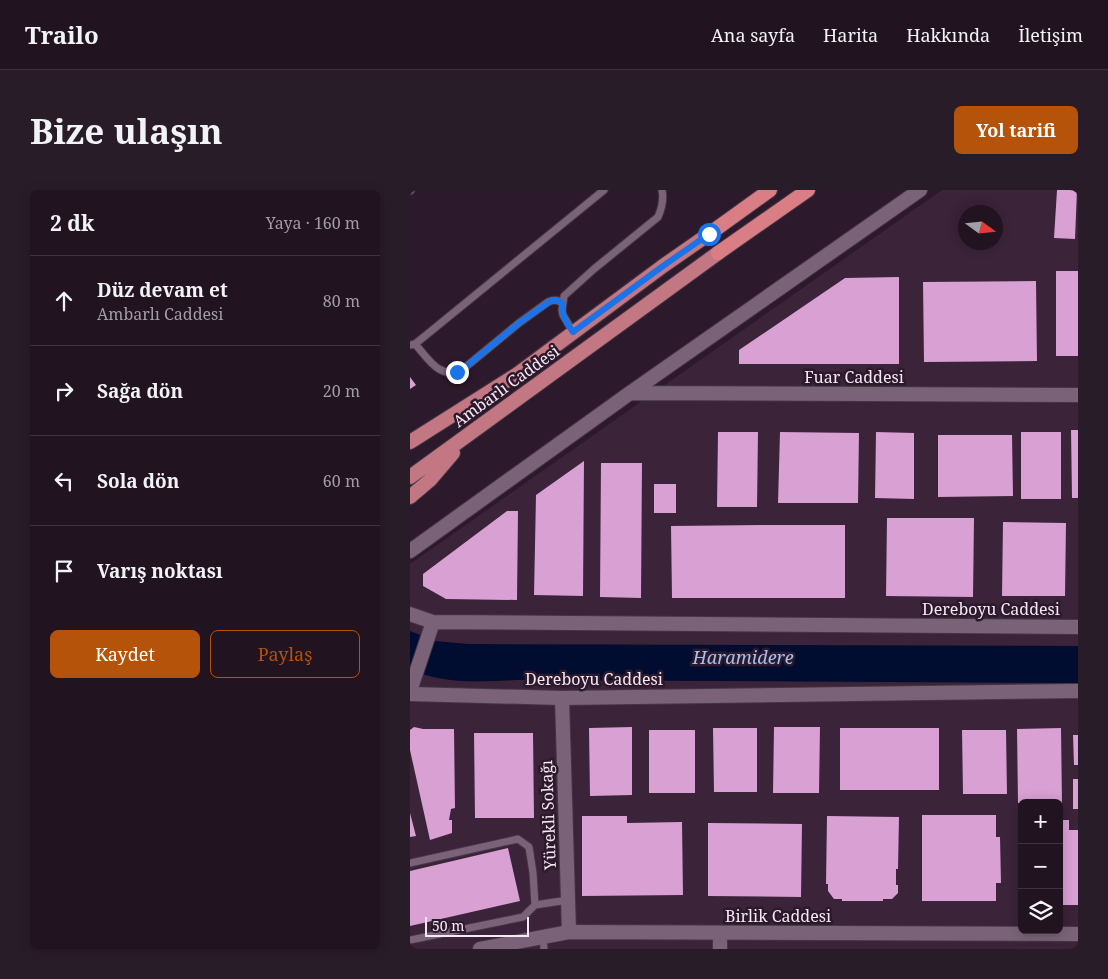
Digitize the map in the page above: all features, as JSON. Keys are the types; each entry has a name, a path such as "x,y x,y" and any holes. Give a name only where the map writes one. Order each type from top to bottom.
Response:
{"highway":[{"path":"709,234 760,190"},
{"path":"709,234 770,190"},
{"path":"718,253 808,190"}],"main road":[{"name":"Ambarlı Caddesi","path":"410,442 516,375 709,234"},
{"name":"Ambarlı Caddesi","path":"410,477 718,253"},
{"path":"410,497 430,480 470,434"}],"street":[{"path":"410,551 630,393 920,190"},
{"name":"Fuar Caddesi","path":"630,393 1078,395"},
{"path":"410,614 432,627 412,688"},
{"name":"Dereboyu Caddesi","path":"432,627 1078,627"},
{"name":"Dereboyu Caddesi","path":"412,688 562,698 1078,691"},
{"name":"Yürekli Sokağı","path":"562,698 569,932"},
{"name":"Birlik Caddesi","path":"480,949 543,943 569,932 1078,934"},
{"path":"720,933 720,949"}],"lane":[{"path":"562,303 556,300 548,302 457,372 448,373 437,369 412,344 426,336 604,190"},
{"path":"573,332 563,315 562,303 564,296 658,217 663,201 662,190"},
{"path":"410,863 518,839 529,847 535,905"},
{"path":"410,940 523,917 535,905 568,900"}],"shaded area":[{"path":"942,190 1078,190 1078,949 410,949 410,564"}],"water":[{"name":"Haramidere","path":"410,631 436,641 468,644 1078,646 1078,683 449,680 423,675 410,670"}],"building":[{"path":"1057,190 1077,190 1075,239 1054,238"},
{"path":"1056,271 1078,271 1078,356 1056,356"},
{"path":"899,277 899,364 739,364 739,350 845,278"},
{"path":"1036,281 1037,361 924,362 923,282"},
{"path":"410,377 416,385 410,389"},
{"path":"1071,430 1078,430 1078,498 1072,498"},
{"path":"718,432 758,432 757,507 717,507"},
{"path":"780,432 859,433 858,503 778,503"},
{"path":"876,432 914,433 914,499 875,498"},
{"path":"1021,432 1061,432 1061,499 1021,499"},
{"path":"938,435 1012,435 1013,496 938,497"},
{"path":"584,461 583,596 534,595 536,495"},
{"path":"601,463 642,463 641,598 600,597"},
{"path":"654,484 676,484 676,513 654,513"},
{"path":"507,511 518,511 517,600 446,599 423,586 423,574"},
{"path":"887,518 974,518 973,597 886,596"},
{"path":"1003,522 1066,523 1065,596 1002,596"},
{"path":"845,525 845,598 672,598 671,526"},
{"path":"414,727 423,729 454,729 455,808 451,809 449,820 452,820 452,833 430,840 410,750 410,730"},
{"path":"632,727 632,795 590,796 589,728"},
{"path":"774,727 820,727 819,793 773,793"},
{"path":"713,728 757,728 757,792 714,792"},
{"path":"840,728 939,728 939,790 840,790"},
{"path":"1061,728 1062,799 1018,799 1018,803 1017,729"},
{"path":"649,730 695,730 695,793 649,793"},
{"path":"962,730 1006,730 1007,794 963,794"},
{"path":"474,733 533,733 534,818 475,818"},
{"path":"1073,735 1078,735 1078,765 1074,765"},
{"path":"1073,779 1078,779 1078,809 1073,809"},
{"path":"410,813 416,836 410,837"},
{"path":"922,815 996,815 996,837 1000,837 1001,883 996,883 996,901 922,901"},
{"path":"582,816 627,816 627,823 682,822 683,895 582,896"},
{"path":"827,816 899,817 898,869 896,869 898,893 892,899 883,899 883,901 842,901 842,899 834,899 828,891 828,884 826,884"},
{"path":"1063,820 1069,820 1069,830 1078,830 1078,905 1063,905"},
{"path":"708,823 802,824 801,897 708,896"},
{"path":"508,848 520,901 410,926 410,871"}],"route":[{"path":"457,372 462,370 519,323 552,300 562,303 563,315 573,332 709,234"}]}
